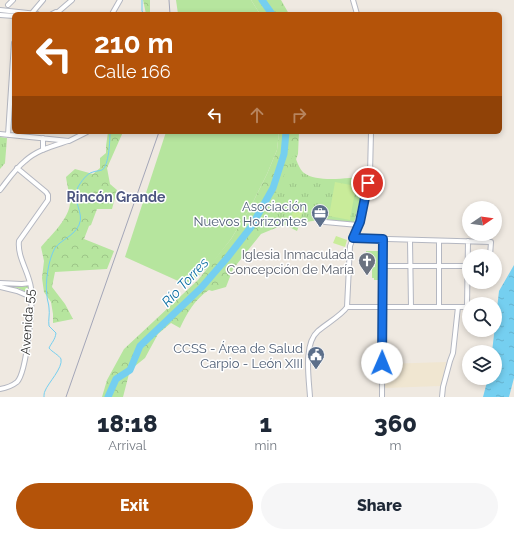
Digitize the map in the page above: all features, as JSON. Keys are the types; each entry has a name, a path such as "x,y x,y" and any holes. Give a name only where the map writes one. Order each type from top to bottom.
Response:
{"street":[{"path":"8,5 13,0"},
{"path":"36,12 42,0"},
{"path":"60,12 72,0"},
{"path":"113,12 120,0"},
{"path":"353,0 356,12"},
{"path":"0,10 18,12"},
{"path":"0,15 12,16"},
{"path":"8,135 12,74"},
{"path":"0,134 69,141"},
{"path":"0,190 17,168 26,160 43,150 69,141 79,134"},
{"path":"347,307 350,246 358,225 367,193 371,134"},
{"path":"43,138 43,150"},
{"name":"Avenida 55","path":"0,389 12,385 18,381 24,362 29,332 31,297 30,283 19,248 19,241 48,200 48,195 46,192 17,168"},
{"path":"325,222 358,225"},
{"path":"353,238 462,241"},
{"path":"382,397 383,239"},
{"path":"410,240 411,307"},
{"path":"439,240 439,307"},
{"path":"468,249 468,241 491,242 490,249"},
{"path":"383,266 462,266"},
{"path":"0,283 30,283"},
{"path":"0,287 17,290 31,297"},
{"path":"310,397 309,351 312,338 347,307 467,307 467,289"},
{"path":"442,397 443,388 453,353 458,307"}],"shaded area":[{"path":"446,362 441,386 384,388 384,364"}],"green space":[{"path":"143,0 150,0 150,12 146,12"},
{"path":"176,0 251,0 259,12 178,12"},
{"path":"251,0 281,0 288,12 259,12"},
{"path":"108,134 122,134 107,168 110,184 117,190 112,209 97,209 84,239 114,251 107,269 55,272 52,287 65,304 73,319 53,323 51,302 44,292 42,278 44,261 41,247 67,214 70,199 66,177 75,169 93,174 100,168 100,158 106,153"},
{"path":"165,134 279,134 277,150 250,208 231,239 211,265 187,285 125,257"},
{"path":"279,134 299,134 298,154 282,197 286,225 261,234 233,269 226,287 212,291 209,290 204,294 192,307 180,328 171,323 158,334 145,358 130,370 123,397 102,397 107,380 124,349 198,280 231,239 250,208 277,150"},
{"path":"0,137 7,138 5,163 0,169"},
{"path":"294,153 301,169 304,173 310,176 334,179 366,176 354,223 325,219 300,223 297,231 266,215"},
{"path":"335,182 356,186 350,220 329,216"},
{"path":"295,206 304,209 298,224 290,220"},
{"path":"336,236 347,240 345,247 333,243"},
{"path":"366,251 380,251 380,292 379,280 374,280 374,278 372,278 372,267 375,267 375,257 366,257"},
{"path":"29,284 30,294 18,288 6,286 6,285"}],"water":[{"path":"514,265 514,378 509,397 483,397 486,385 502,385 502,345 493,345 494,337 502,337 502,297 498,297 499,291 502,289 502,286"}],"waterway":[{"path":"142,0 143,12"},
{"name":"Río Torres","path":"262,0 271,12"},
{"path":"44,397 44,392 58,371 61,363 61,359 49,348 56,333 49,326 49,305 46,285 49,265 55,248 71,235 79,225 80,216 76,192 82,180 86,176 104,168 109,152 110,134"},
{"name":"Río Torres","path":"108,397 116,379 130,370 140,346 201,288 251,227 273,188 284,154 286,134"}],"railway":[{"path":"169,0 170,12"},
{"path":"66,397 158,134"}],"place":[{"name":"Asociación Nuevos Horizontes","path":"320,228"},
{"name":"Iglesia Inmaculada Concepción de María","path":"367,276"},
{"name":"CCSS - Área de Salud Carpio - León XIII","path":"316,370"}],"district":[{"name":"Rincón Grande","path":"116,197"}],"route":[{"path":"368,183 360,222 353,238 383,239 382,363"}]}
